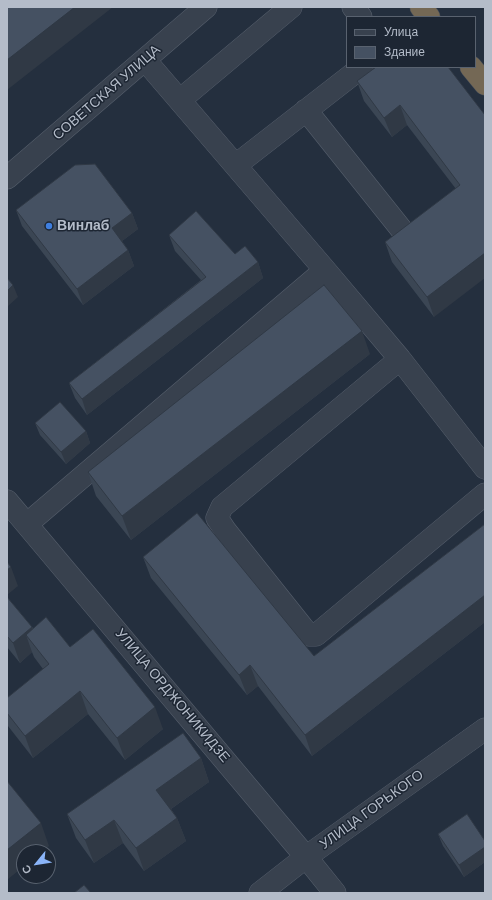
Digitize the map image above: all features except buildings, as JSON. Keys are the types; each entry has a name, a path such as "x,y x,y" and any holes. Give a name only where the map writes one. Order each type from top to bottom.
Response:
{"highway":[{"path":"421,7 428,16"},
{"path":"472,68 485,84"}],"street":[{"name":"СОВЕТСКАЯ УЛИЦА","path":"7,178 206,7"},
{"path":"180,100 291,7"},
{"path":"353,7 360,16"},
{"path":"144,60 236,165 400,359 485,468"},
{"path":"236,165 361,68"},
{"path":"306,110 401,229"},
{"path":"27,524 325,270"},
{"path":"400,359 222,507 217,518 303,628 309,635 316,635 485,494"},
{"name":"УЛИЦА ОРДЖОНИКИДЗЕ","path":"7,501 335,893"},
{"name":"УЛИЦА ГОРЬКОГО","path":"260,893 306,857 485,729"}],"place":[{"name":"Винлаб","path":"49,226"}]}
